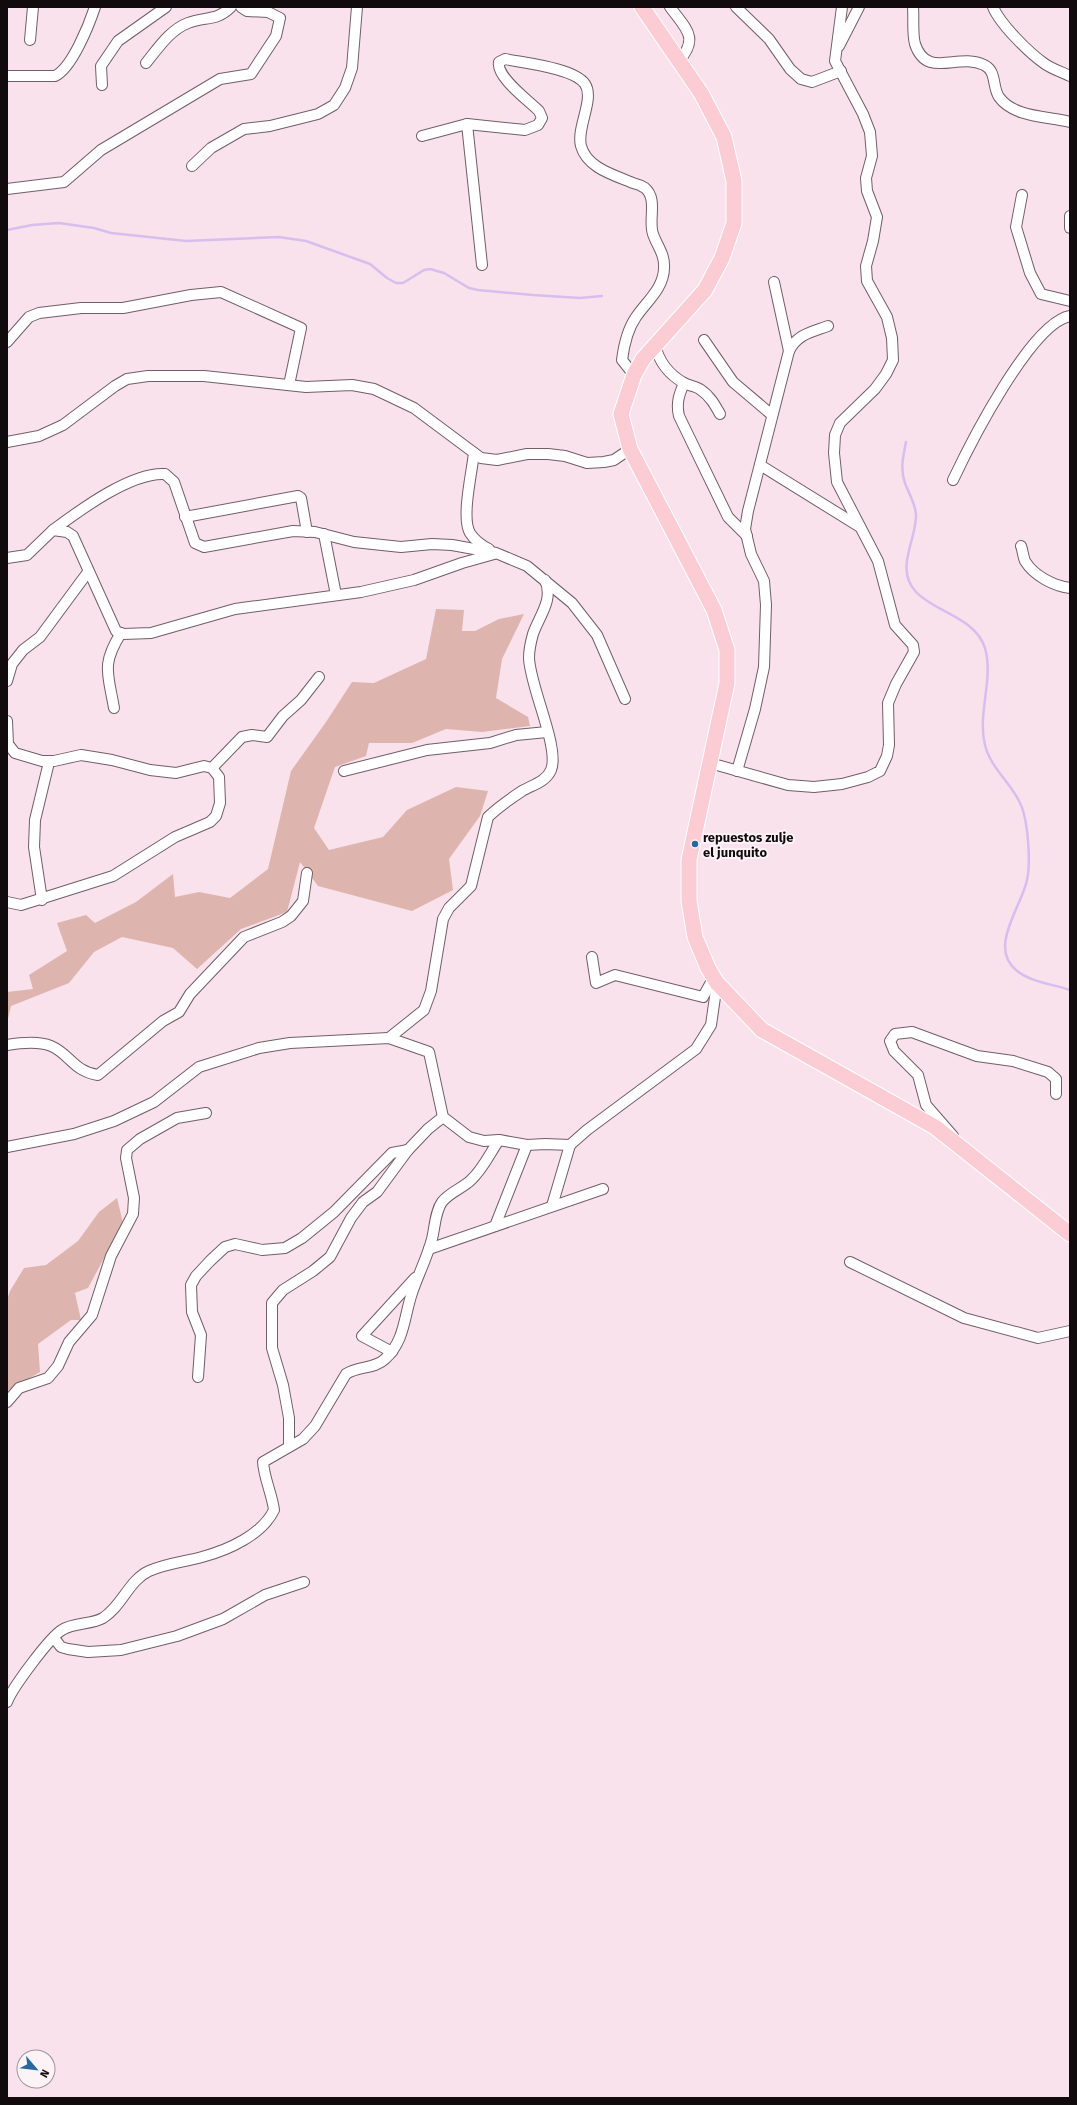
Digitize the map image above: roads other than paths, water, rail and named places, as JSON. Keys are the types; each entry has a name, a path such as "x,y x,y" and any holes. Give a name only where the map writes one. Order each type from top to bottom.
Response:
{"main road":[{"path":"642,7 678,62 701,93 724,137 734,181 734,223 722,258 705,290 643,360 634,375 621,414 630,449 714,610 727,650 727,683 689,860 689,901 696,937 708,968 715,980 762,1030 935,1127 1070,1234"}],"street":[{"path":"30,40 33,7"},
{"path":"7,76 55,76 61,73 89,24 95,7"},
{"path":"102,85 101,66 118,41 166,7"},
{"path":"146,63 173,31 190,22 218,17 231,7"},
{"path":"7,190 64,182 101,150 220,79 251,74 276,36 280,18 268,12 246,11 241,7"},
{"path":"192,166 211,148 244,129 270,126 318,114 334,105 345,88 352,68 357,7"},
{"path":"670,7 690,34 690,44 687,52 678,62"},
{"path":"736,7 769,39 790,69 801,79 812,82 841,71"},
{"path":"710,763 788,785 814,787 842,784 868,777 880,771 887,756 889,745 888,703 896,684 914,652 913,645 895,625 878,561 837,482 834,435 840,423 875,389 886,374 893,360 892,338 887,317 867,281 866,266 873,241 877,217 867,191 866,178 872,156 870,132 863,114 836,60 835,53 842,7"},
{"path":"835,53 859,7"},
{"path":"913,7 915,43 922,58 932,64 961,61 985,66 992,72 998,96 1005,103 1023,113 1070,122"},
{"path":"993,7 996,14 1028,49 1045,64 1070,76"},
{"path":"422,136 467,124 525,130 538,125 542,118 539,111 501,75 498,66 499,62 505,59 570,73 585,84 588,96 581,125 581,146 587,159 602,169 644,188 651,197 653,233 662,251 664,269 661,282 653,296 636,318 624,341 622,360 634,375"},
{"path":"467,124 482,265"},
{"path":"1022,195 1016,227 1030,273 1041,294 1070,301"},
{"path":"1070,216 1070,228"},
{"path":"774,282 789,351"},
{"path":"7,342 29,317 39,313 81,308 122,308 191,294 221,292 301,328 288,385"},
{"path":"953,480 969,446 1012,374 1033,344 1062,317 1070,316"},
{"path":"737,771 755,709 764,667 766,606 764,581 751,554 746,529 748,512 789,351 793,342 801,336 828,326"},
{"path":"704,340 733,382 772,415"},
{"path":"655,345 658,358 668,372 684,383 700,389 712,400 720,414"},
{"path":"7,442 39,436 63,425 115,386 127,380 148,376 204,376 306,387 352,385 374,389 414,408 481,458 497,460 527,454 548,454 565,456 587,463 614,460 630,449"},
{"path":"684,383 677,407 679,416 728,517 747,536"},
{"path":"474,453 466,519 470,532 480,544 496,553 527,566 572,603 597,635 625,699"},
{"path":"760,465 861,528"},
{"path":"7,558 27,555 53,530 85,507 134,480 157,473 166,474 174,482 185,517 196,543 204,547 293,531 324,534 354,542 401,547 432,544 452,545 496,553"},
{"path":"185,517 298,496 301,498 308,532"},
{"path":"53,530 67,532 73,536 116,631 121,633 151,633 235,609 361,592 414,580 496,553"},
{"path":"324,534 336,595"},
{"path":"1022,546 1025,561 1034,573 1058,586 1070,588"},
{"path":"7,681 12,664 23,650 40,637 88,572"},
{"path":"389,1038 424,1010 431,991 443,919 448,908 471,886 488,817 496,808 523,790 545,779 551,771 554,760 552,747 535,693 530,658 532,635 548,598 548,587 545,580"},
{"path":"114,708 106,663 112,648 121,633"},
{"path":"212,768 242,737 252,735 267,737 283,716 301,700 319,677"},
{"path":"7,721 8,744 15,753 42,762 81,756 112,760 150,770 176,773 204,766 212,768 219,777 220,803 218,812 210,822 175,837 113,876 42,900 21,905 7,902"},
{"path":"344,771 427,750 490,743 516,734 548,732"},
{"path":"7,760 15,753"},
{"path":"42,900 34,847 35,820 49,762"},
{"path":"7,1045 17,1043 50,1046 82,1070 98,1075 162,1021 179,1012 190,994 244,937 282,922 292,916 303,901 307,874"},
{"path":"592,957 596,983 616,975 703,997 715,980"},
{"path":"552,1206 570,1145 587,1130 696,1049 711,1025 715,980"},
{"path":"959,1146 950,1131 926,1105 918,1075 894,1051 890,1041 895,1034 912,1032 977,1056 1013,1061 1048,1072 1056,1079 1056,1094"},
{"path":"7,1147 74,1134 114,1121 154,1102 199,1067 239,1053 290,1043 389,1038 429,1052 443,1117 469,1137 484,1141 499,1140 527,1145 570,1145"},
{"path":"7,1402 19,1388 48,1378 58,1366 69,1342 92,1315 111,1256 133,1214 134,1198 126,1158 127,1150 140,1140 177,1118 206,1113"},
{"path":"289,1446 289,1418 283,1385 272,1348 272,1303 283,1290 313,1271 330,1257 351,1218 363,1202 377,1192 408,1150 428,1129 443,1117"},
{"path":"7,1702 23,1676 62,1630 72,1626 102,1619 115,1608 133,1584 148,1571 173,1562 201,1557 218,1551 247,1537 264,1525 274,1510 272,1493 263,1472 263,1462 303,1439 315,1426 346,1374 354,1369 369,1367 384,1361 392,1352 399,1340 407,1316 418,1274 430,1250 436,1226 437,1213 442,1202 479,1172 499,1140"},
{"path":"495,1226 527,1145"},
{"path":"198,1377 200,1335 192,1312 191,1285 196,1276 210,1260 225,1247 235,1244 262,1250 285,1248 302,1238 334,1212 392,1153 408,1150"},
{"path":"430,1250 603,1189"},
{"path":"850,1262 964,1318 1038,1338 1070,1331"},
{"path":"392,1352 362,1336 418,1274"},
{"path":"54,1638 61,1648 88,1652 121,1650 176,1636 223,1619 265,1595 304,1582"}],"waterway":[{"path":"7,230 32,225 59,223 94,228 111,233 186,241 279,237 306,241 370,264 387,278 396,283 403,283 424,270 430,269 444,273 469,288 478,290 580,298 602,296"},
{"path":"906,442 902,468 903,478 916,514 907,564 907,573 910,583 916,592 924,599 964,622 973,629 985,648 988,672 983,721 985,745 991,761 1020,803 1025,819 1028,841 1028,872 1024,890 1009,926 1006,938 1005,950 1008,961 1016,970 1028,977 1070,990"}],"place":[{"name":"repuestos zulje el junquito","path":"695,844"}]}
